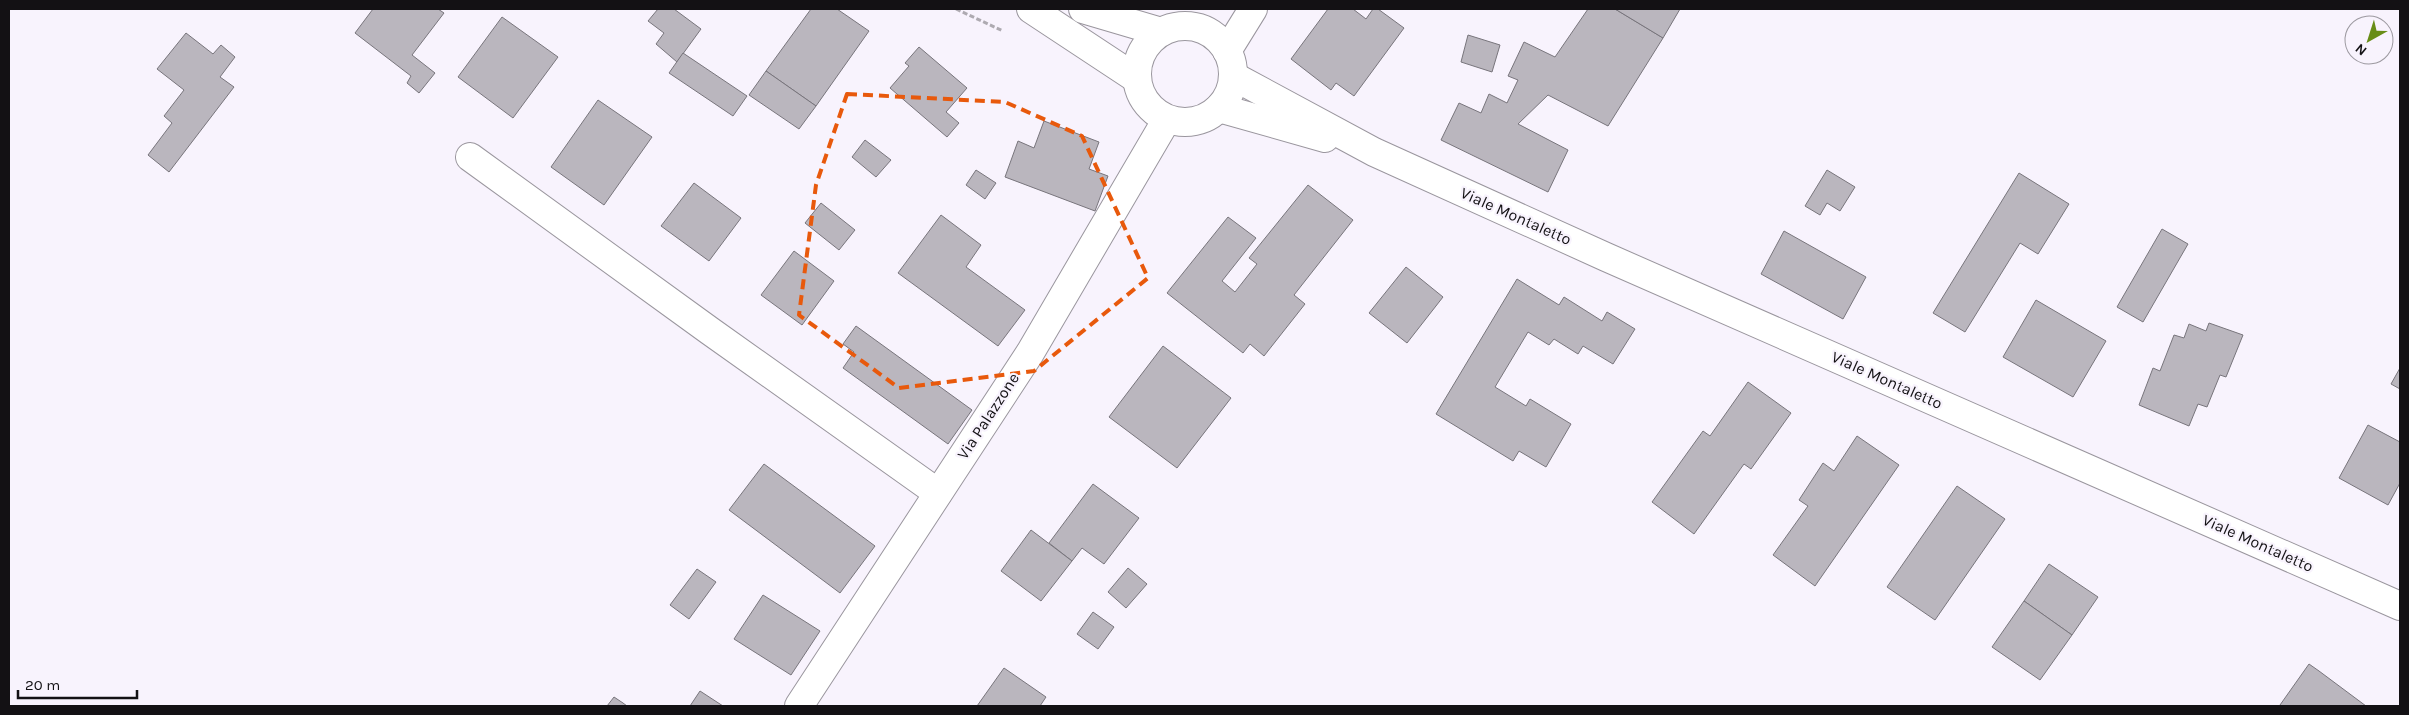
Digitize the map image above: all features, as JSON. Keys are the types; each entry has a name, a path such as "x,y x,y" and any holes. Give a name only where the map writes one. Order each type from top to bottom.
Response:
{"street":[{"path":"1031,9 1137,79"},
{"path":"1083,9 1161,32"},
{"path":"1187,26 1209,9"},
{"path":"1230,64 1211,33 1187,26 1174,27 1161,32 1142,52 1137,79 1142,96 1152,110 1167,120 1195,122 1219,108 1230,93 1230,64 1253,9"},
{"name":"Viale Montaletto","path":"1230,64 1374,152 1633,269 2400,606"},
{"name":"Viale Montaletto","path":"1219,108 1374,152"},
{"name":"Via Palazzone","path":"799,706 1030,352 1167,120"},
{"path":"470,157 938,493"}],"path":[{"path":"956,9 1009,34"}],"highlighted area":[{"path":"847,94 1005,102 1082,136 1148,278 1034,371 899,388 799,315 816,185"}],"building":[{"path":"373,9 438,9 444,13 412,55 435,73 419,93 407,83 411,76 355,33"},
{"path":"658,9 674,9 701,29 677,62 656,44 664,33 648,21"},
{"path":"811,9 837,9 869,31 816,106 766,71"},
{"path":"1328,9 1353,9 1366,19 1373,9 1378,9 1404,28 1354,96 1336,83 1331,90 1291,59"},
{"path":"1588,9 1615,9 1663,38 1608,126 1548,95 1518,124 1568,150 1548,192 1441,140 1459,103 1481,113 1489,94 1507,103 1518,80 1508,76 1524,42 1555,57"},
{"path":"1615,9 1680,9 1663,38"},
{"path":"502,17 558,57 513,118 458,77"},
{"path":"186,33 213,54 221,45 235,57 220,77 234,87 169,172 148,155 172,123 164,116 184,90 157,69"},
{"path":"1468,35 1500,45 1492,72 1461,62"},
{"path":"919,47 967,88 946,112 959,123 947,137 890,88 909,66 905,63"},
{"path":"683,53 747,96 733,116 669,73"},
{"path":"766,71 816,106 799,129 749,95"},
{"path":"598,100 652,137 604,205 551,167"},
{"path":"1044,121 1099,142 1089,169 1108,176 1095,211 1005,177 1018,141 1034,148"},
{"path":"865,140 891,160 876,177 852,157"},
{"path":"976,170 996,183 985,199 966,185"},
{"path":"1827,170 1855,187 1840,211 1827,203 1820,215 1805,206"},
{"path":"2019,173 2069,204 2038,254 2020,243 1965,332 1933,313"},
{"path":"694,183 741,218 709,261 661,226"},
{"path":"1308,185 1353,220 1294,295 1305,304 1264,356 1250,344 1243,353 1167,293 1228,217 1256,238 1222,281 1235,292 1257,264 1249,258"},
{"path":"821,203 855,230 839,250 805,223"},
{"path":"941,215 981,245 966,267 1025,310 998,346 898,273"},
{"path":"2162,229 2188,244 2143,322 2117,307"},
{"path":"1784,231 1866,277 1843,319 1761,274"},
{"path":"794,251 834,281 802,325 761,295"},
{"path":"1406,267 1443,297 1407,343 1369,313"},
{"path":"1517,279 1559,305 1564,297 1602,321 1607,312 1635,329 1613,364 1583,346 1578,354 1554,339 1549,345 1528,332 1495,387 1526,406 1530,399 1571,424 1546,467 1519,451 1513,461 1436,414"},
{"path":"2036,300 2106,341 2073,397 2003,357"},
{"path":"2209,323 2243,335 2226,377 2220,375 2207,407 2198,404 2189,426 2139,405 2153,368 2160,371 2174,335 2184,338 2189,324 2206,331"},
{"path":"856,326 972,410 948,444 843,368 854,352 843,344"},
{"path":"1163,346 1231,398 1177,468 1109,417"},
{"path":"2400,368 2400,389 2391,384"},
{"path":"1748,382 1791,413 1751,469 1744,464 1694,534 1652,502 1703,431 1710,436"},
{"path":"2368,425 2400,442 2400,483 2388,505 2339,478"},
{"path":"1857,436 1899,465 1815,586 1773,555 1808,506 1799,500 1823,463 1834,471"},
{"path":"764,464 875,546 840,593 729,510"},
{"path":"1093,484 1139,518 1104,564 1082,548 1072,561 1049,543"},
{"path":"1957,486 2005,519 1935,620 1887,587"},
{"path":"1031,530 1072,561 1041,601 1001,571"},
{"path":"2049,564 2098,597 2072,635 2024,601"},
{"path":"1128,568 1147,584 1126,608 1108,592"},
{"path":"697,569 716,582 689,619 670,605"},
{"path":"763,595 820,631 791,675 734,639"},
{"path":"2024,601 2072,635 2040,680 1992,647"},
{"path":"1093,612 1114,627 1098,649 1077,634"},
{"path":"2309,664 2366,706 2281,706"},
{"path":"1004,668 1046,697 1040,706 977,706"},
{"path":"700,691 723,706 690,706"},
{"path":"614,697 623,703 627,706 607,706"}]}
